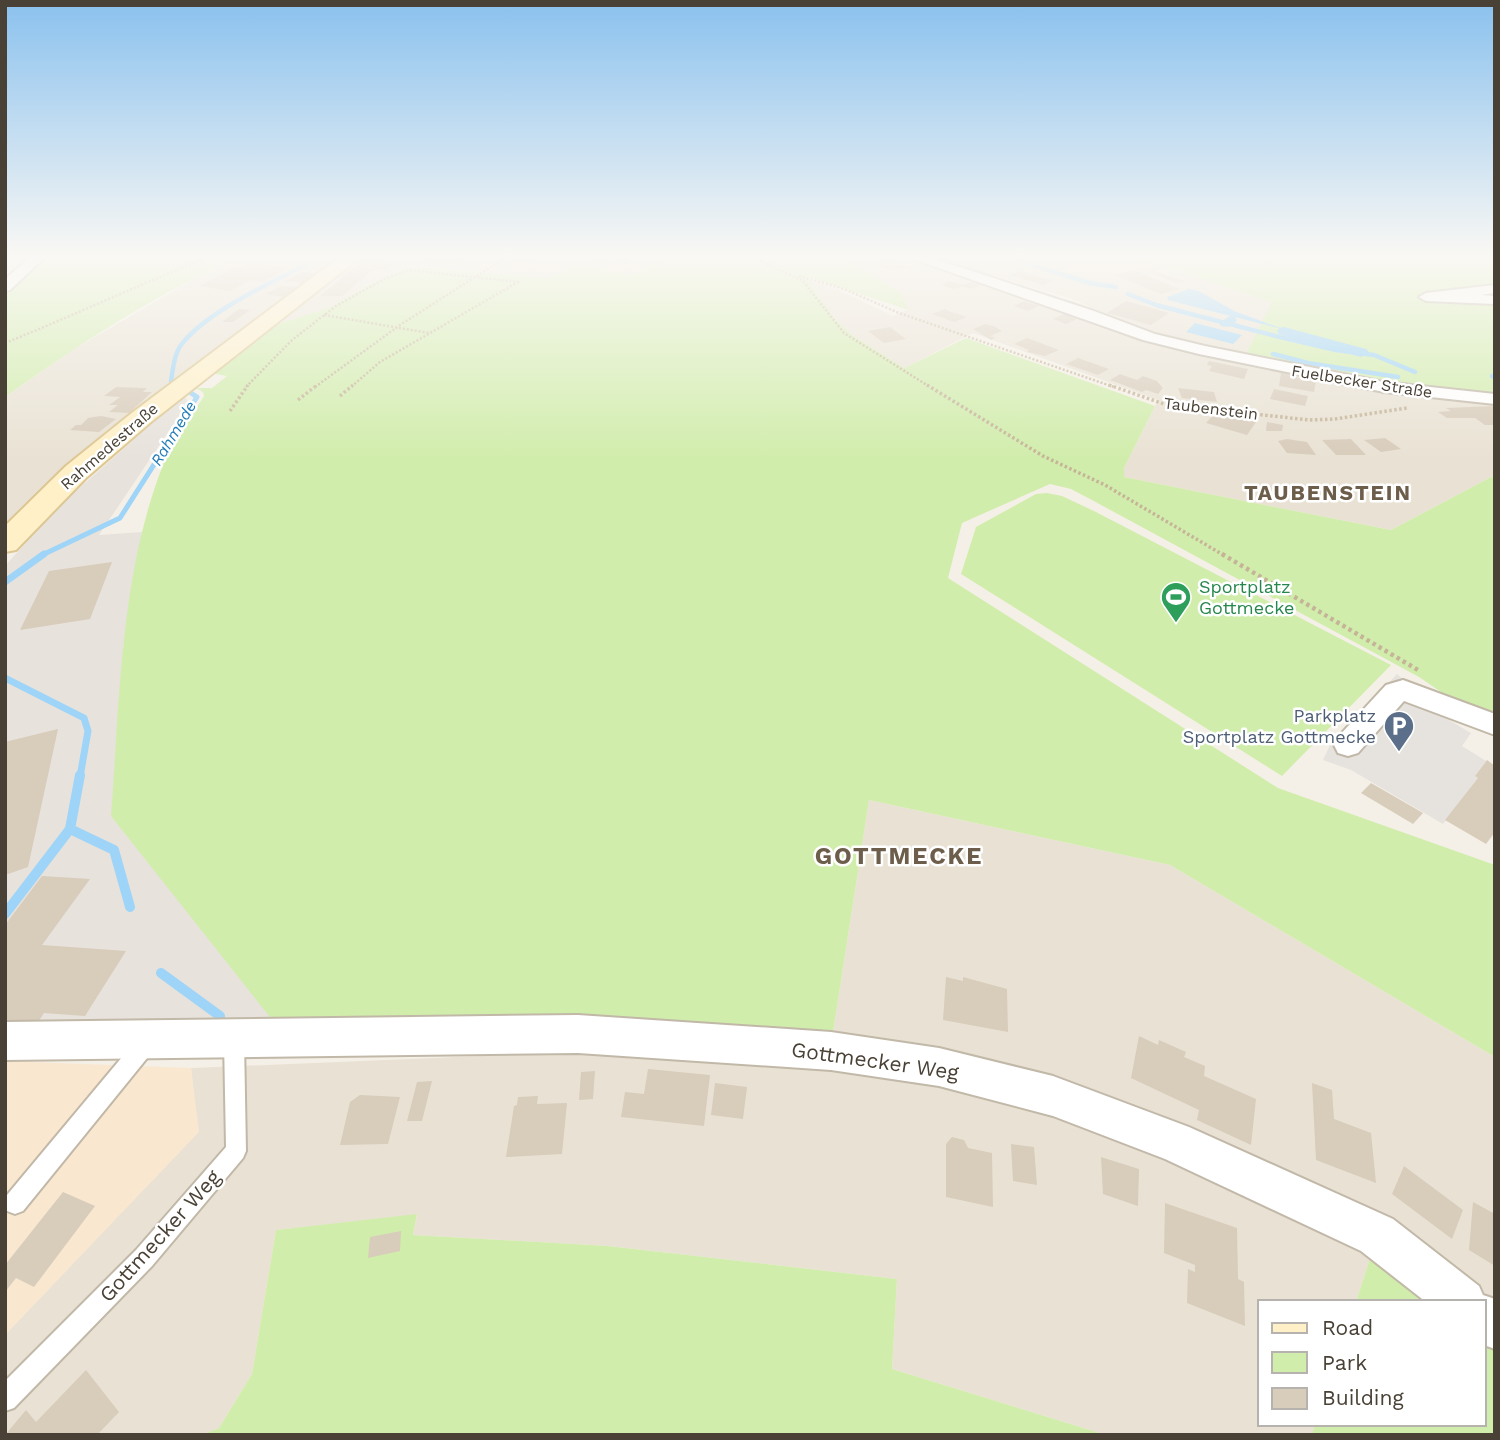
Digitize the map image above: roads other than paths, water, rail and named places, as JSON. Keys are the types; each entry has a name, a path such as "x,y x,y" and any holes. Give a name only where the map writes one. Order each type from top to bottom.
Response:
{"main road":[{"name":"Rahmedestraße","path":"5,543 76,472 181,386 264,323"}],"street":[{"name":"Fuelbecker Straße","path":"1113,323 1149,337 1205,351 1384,387 1495,399"},
{"path":"1410,408 1495,399"},
{"path":"1348,746 1395,692 1404,690 1495,724"},
{"name":"Gottmecker Weg","path":"5,1041 578,1034 831,1051 939,1068 1053,1096 1174,1142 1377,1235 1460,1300"}],"lane":[{"path":"15,1203 150,1039"},
{"name":"Gottmecker Weg","path":"5,1399 144,1258 236,1151 234,1040"}],"water":[{"path":"1196,323 1242,335 1233,344 1186,332"}],"waterway":[{"name":"Rahmede","path":"179,385 171,381 175,358 181,345 204,323"},
{"path":"1226,323 1336,350 1374,355 1415,372"},
{"path":"1284,331 1361,352"},
{"path":"1273,354 1308,363 1398,377"},
{"name":"Rahmede","path":"44,554 120,518 197,397 179,385"},
{"name":"Rahmede","path":"179,385 183,387"},
{"name":"Rahmede","path":"5,582 44,554"},
{"name":"Rahmede","path":"5,678 84,718 88,731 80,777"},
{"name":"Rahmede","path":"70,829 80,775"},
{"name":"Rahmede","path":"5,914 70,829"},
{"name":"GOTTMECKE","path":"70,829 114,850 130,907"},
{"name":"GOTTMECKE","path":"161,973 220,1016"}],"place":[{"name":"Sportplatz Gottmecke","path":"1176,624"},
{"name":"Parkplatz Sportplatz Gottmecke","path":"1399,753"}],"district":[{"name":"TAUBENSTEIN","path":"1328,493"},
{"name":"GOTTMECKE","path":"899,856"}]}
